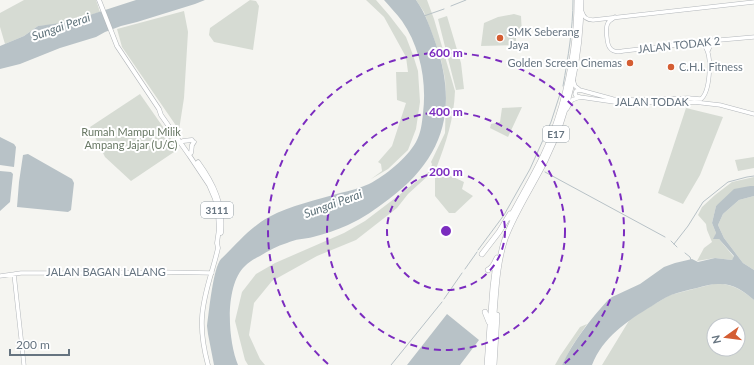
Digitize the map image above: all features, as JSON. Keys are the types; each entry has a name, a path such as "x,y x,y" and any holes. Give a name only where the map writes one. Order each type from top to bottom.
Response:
{"highway":[{"name":"E17","path":"487,365 490,322 498,258 502,239 517,204 544,156 560,111 569,78 575,45 577,0"},
{"name":"E17","path":"491,365 498,258 518,210 546,159 558,130 567,102 573,76 580,27 580,0"},
{"path":"531,188 534,195"},
{"path":"482,254 499,232 517,204"},
{"path":"488,270 492,268 498,258"},
{"path":"494,365 498,303 498,258"},
{"path":"485,312 490,322"}],"main road":[{"path":"100,0 120,51 159,109 161,115 211,182 218,200 222,224 221,237 202,318 203,344 208,365"},
{"path":"581,9 584,16 590,20 752,1"},
{"name":"JALAN TODAK 2","path":"615,17 606,26 608,44 612,50 619,52 715,40 754,37"},
{"path":"720,105 708,101 706,97 710,70 708,51 712,43 724,40"},
{"path":"699,42 708,51"},
{"path":"573,76 574,85 580,90 575,94 576,96 580,97"},
{"name":"JALAN TODAK","path":"580,90 613,99 636,100 660,98 702,99 706,93"},
{"path":"558,130 571,102 580,97"},
{"name":"JALAN TODAK","path":"580,97 621,104 688,101 720,105 754,113"},
{"path":"641,103 657,101 660,98"},
{"path":"182,142 193,141 190,154"},
{"path":"182,142 180,152 190,154"},
{"path":"14,281 16,277 31,273"},
{"name":"JALAN BAGAN LALANG","path":"0,276 31,273 212,273"},
{"path":"14,274 24,365"}],"green space":[{"path":"24,0 96,0 100,12 61,24 38,26 24,36 5,44 0,27 0,13"},
{"path":"250,0 256,1 259,6 253,50 214,42 209,35 210,28"},
{"path":"366,0 376,0 406,37 418,71 420,102 416,129 408,150 388,169 371,179 382,171 381,164 378,162 392,146 406,103 397,100 396,72 408,72 406,57 384,17"},
{"path":"416,0 427,0 455,91 449,131 436,169 464,182 462,189 473,196 455,213 449,213 435,196 435,176 430,174 408,194 397,208 356,240 317,256 272,281 254,303 249,335 260,359 265,365 248,365 245,360 235,321 242,292 256,274 275,263 344,233 365,221 430,171 432,164 431,162 445,133 445,79 440,55 424,12"},
{"path":"184,11 188,32 184,98 179,130 122,47 117,29"},
{"path":"514,14 521,16 522,34 516,35 516,45 481,46 484,23 498,17"},
{"path":"447,16 461,63 464,89 456,90 438,19"},
{"name":"Rumah Mampu Milik Ampang Jajar (U/C)","path":"140,94 177,147 177,150 131,181 105,157 90,127"},
{"path":"522,107 508,137 490,128 491,124 500,122 502,108"},
{"path":"686,108 723,117 700,175 683,204 658,193"},
{"path":"754,157 754,168 738,171 735,160"},
{"path":"754,177 754,186 750,186 716,206 712,223 716,233 714,239 719,239 734,257 732,260 715,258 697,261 704,248 712,242 706,224 698,215 702,207 732,182"},
{"path":"754,196 754,270 743,263 724,238 718,225 723,214 739,200"},
{"path":"713,284 725,284 740,290 754,300 754,365 602,365 630,319 670,295"},
{"path":"587,324 572,346 562,365 555,365 580,327"}],"water":[{"name":"Sungai Perai","path":"136,0 205,0 121,26 96,37 60,48 20,64 0,69 0,46 24,36 38,26 68,22"},
{"name":"Sungai Perai","path":"384,0 416,0 430,27 436,44 443,68 446,90 445,111 441,130 434,149 423,167 408,183 374,210 348,225 331,232 293,241 269,250 248,263 238,275 231,300 230,328 238,365 214,365 207,326 214,280 218,264 221,259 249,231 269,217 295,206 355,189 375,181 401,160 418,139 422,124 424,101 421,65 418,53 408,31 400,18"},
{"path":"0,137 14,144 16,147 14,167 0,165"},
{"path":"28,154 72,179 74,183 71,210 68,212 17,207 23,155"},
{"path":"0,171 11,172 13,174 10,202 0,211"},
{"path":"754,186 754,196 739,200 723,214 718,225 724,238 743,263 754,270 754,300 738,288 723,284 708,285 674,294 663,299 625,324 602,346 592,365 562,365 583,331 601,308 612,297 640,284 664,267 675,263 692,259 698,262 715,258 732,260 734,256 719,239 713,239 716,233 712,223 716,206 734,189"},
{"path":"447,314 479,340 460,365 407,365"}],"waterway":[{"path":"451,6 466,0"},
{"path":"563,86 571,32 573,0"},
{"path":"424,16 444,9"},
{"path":"478,250 504,215 530,169 551,122 560,94"},
{"path":"545,172 665,237"},
{"path":"674,244 688,226 703,202 728,182 754,176"},
{"path":"671,241 677,247"},
{"path":"465,269 477,252"},
{"path":"685,253 691,260"},
{"path":"444,299 462,273"},
{"path":"391,365 442,302"}],"place":[{"name":"SMK Seberang Jaya","path":"500,38"},
{"name":"Golden Screen Cinemas","path":"630,63"},
{"name":"C.H.I. Fitness","path":"671,67"}]}
